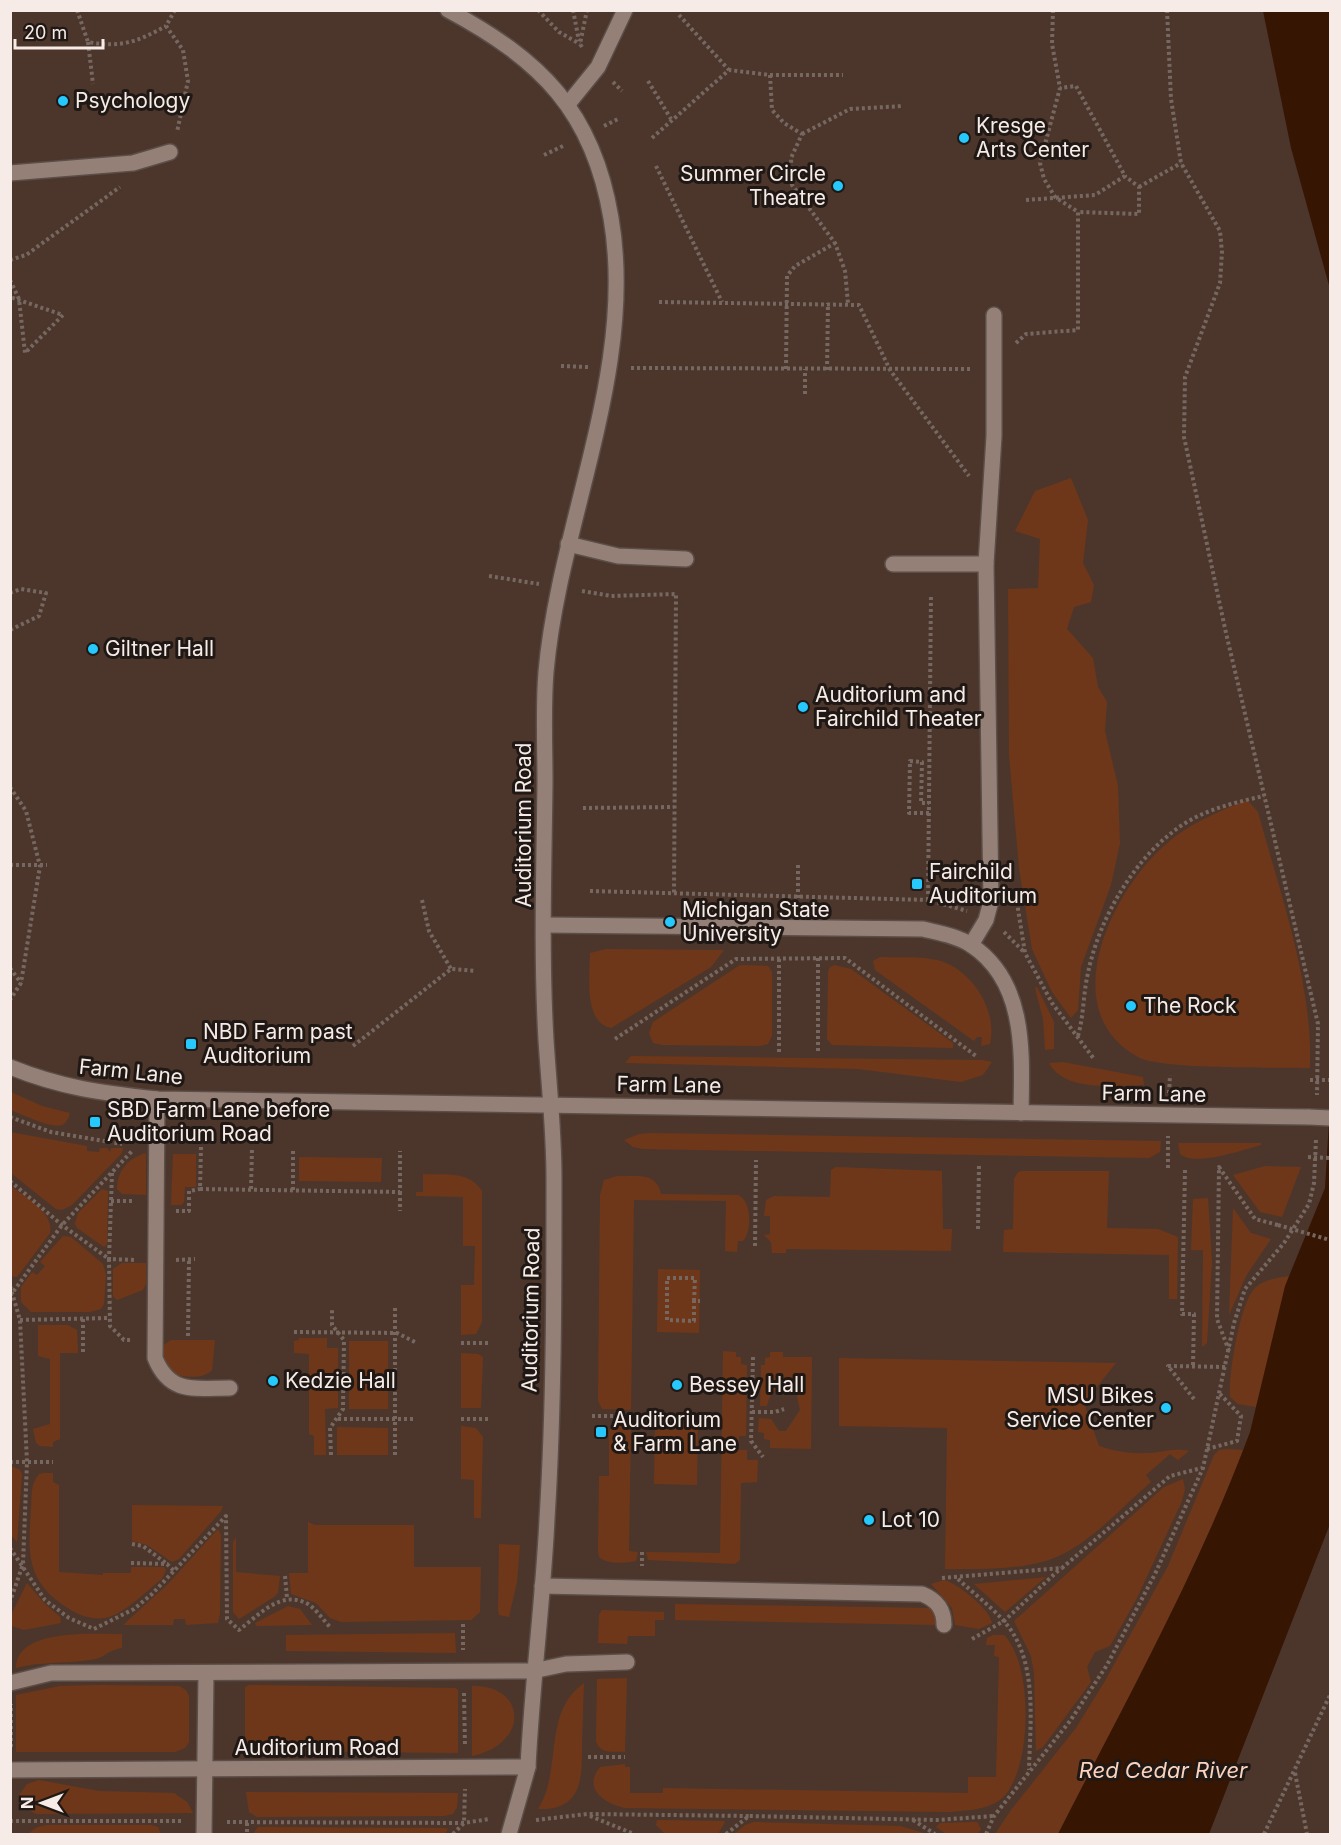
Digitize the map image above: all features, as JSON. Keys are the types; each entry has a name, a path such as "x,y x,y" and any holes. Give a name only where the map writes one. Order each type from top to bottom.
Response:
{"street":[{"name":"Auditorium Road","path":"10,1770 528,1767 533,1671 542,1586 550,1468 554,1174 552,1103 546,1039 544,925 546,673 558,587 599,422 608,367 614,311 612,221 603,180 586,134 568,104 548,79 514,50 448,10"},
{"path":"568,104 598,67 625,10"},
{"path":"10,172 134,163 170,152"},
{"path":"970,945 986,920 991,901 986,564 994,436 994,315"},
{"path":"568,544 618,556 686,559"},
{"path":"893,564 986,564"},
{"path":"544,925 923,929 947,935 970,945 989,962 1015,1003 1022,1056 1021,1113"},
{"name":"Farm Lane","path":"10,1067 45,1081 80,1090 157,1099 552,1103 1330,1118"},
{"path":"157,1099 155,1358 161,1372 170,1382 188,1388 230,1388"},
{"path":"542,1586 922,1594 940,1606 944,1625"},
{"path":"11,1683 51,1674 533,1671 566,1664 627,1662"},
{"path":"204,1828 206,1673"},
{"path":"511,1827 528,1767"}],"path":[{"path":"77,10 88,42 93,84"},
{"path":"538,10 559,32 580,45 573,10"},
{"path":"1053,10 1052,45 1060,88 1040,163 1044,179 1055,197 1078,212 1139,214 1139,187"},
{"path":"986,1834 994,1816 1070,1721 1107,1665 1155,1574 1203,1468 1234,1323 1245,1289 1284,1243 1309,1204 1314,1184 1318,1024 1226,633 1184,437 1185,377 1220,283 1222,252 1220,231 1181,163 1171,99 1167,10"},
{"path":"679,15 729,70 770,75 843,75"},
{"path":"88,42 112,46 140,40 166,26"},
{"path":"652,138 729,70"},
{"path":"770,75 772,110 784,123 802,134"},
{"path":"648,81 671,119"},
{"path":"1060,88 1076,86 1125,176 1139,187"},
{"path":"848,303 845,271 835,243 792,185 791,158 802,134 850,110 903,106"},
{"path":"1139,187 1181,163"},
{"path":"656,166 722,302"},
{"path":"1026,200 1095,195 1125,176"},
{"path":"561,366 827,370 1009,369 1010,348 1026,334 1078,330 1078,212"},
{"path":"786,369 787,276 795,266 835,243"},
{"path":"10,280 19,299 25,353 63,315 19,299 10,297"},
{"path":"660,302 787,302 859,305 890,370 990,504"},
{"path":"827,370 828,303"},
{"path":"805,369 805,394"},
{"path":"10,593 21,589 46,593 39,616 10,630"},
{"path":"611,596 676,594 674,895"},
{"path":"928,900 931,594"},
{"path":"929,802 921,802 922,762 910,761 909,813 929,813"},
{"path":"10,787 26,811 40,866 21,983 10,1000"},
{"path":"1077,1037 1084,1016 1088,973 1105,923 1129,879 1158,844 1193,818 1221,807 1264,796"},
{"path":"583,808 674,807"},
{"path":"10,865 47,865"},
{"path":"798,865 798,897"},
{"path":"1015,884 1025,953 1052,1003 1094,1059"},
{"path":"422,900 429,931 451,969"},
{"path":"779,958 779,1052"},
{"path":"818,958 818,1053"},
{"path":"615,1039 736,959 845,958 976,1056"},
{"path":"10,968 21,983"},
{"path":"353,1047 451,969 476,970"},
{"path":"1310,1080 1330,1080"},
{"path":"10,1117 51,1132 122,1144"},
{"path":"12,1294 62,1225 138,1145"},
{"path":"201,1147 200,1189 400,1192"},
{"path":"251,1189 252,1148"},
{"path":"293,1149 293,1190"},
{"path":"400,1150 400,1211"},
{"path":"1308,1157 1330,1158"},
{"path":"755,1246 756,1160"},
{"path":"978,1229 979,1164"},
{"path":"1229,1351 1217,1319 1219,1167 1255,1219 1330,1240"},
{"path":"1185,1170 1182,1314 1194,1314 1193,1366"},
{"path":"10,1181 62,1225 109,1259 110,1326 124,1340 155,1340"},
{"path":"188,1336 189,1259"},
{"path":"667,1278 695,1278 697,1301 694,1321 667,1320 667,1278"},
{"path":"10,1286 20,1320 27,1462 23,1564 10,1602"},
{"path":"331,1455 330,1428 344,1409 344,1340 332,1326 332,1308"},
{"path":"396,1308 396,1455"},
{"path":"1177,1308 1183,1308"},
{"path":"83,1318 83,1353"},
{"path":"20,1320 109,1318"},
{"path":"294,1332 396,1333 415,1342"},
{"path":"461,1343 491,1343"},
{"path":"753,1357 751,1440 763,1456"},
{"path":"1194,1399 1168,1366 1226,1367"},
{"path":"1207,1449 1236,1441 1241,1416 1220,1393"},
{"path":"752,1412 775,1412 784,1409"},
{"path":"592,1416 631,1416"},
{"path":"337,1419 415,1419"},
{"path":"461,1419 491,1419"},
{"path":"10,1462 53,1462"},
{"path":"972,1639 1004,1621 1170,1476 1203,1468"},
{"path":"10,1548 23,1564 45,1600 69,1618 94,1629 134,1609 226,1516 227,1619 239,1630 277,1602 288,1598 308,1604 331,1628"},
{"path":"132,1544 152,1551 174,1570"},
{"path":"642,1552 642,1570"},
{"path":"131,1563 167,1564"},
{"path":"938,1577 957,1578 1062,1568"},
{"path":"285,1576 288,1598"},
{"path":"957,1578 1004,1621 1024,1656 1030,1695 1029,1771"},
{"path":"453,1834 464,1823 463,1624"},
{"path":"10,1748 11,1683"},
{"path":"1263,1834 1330,1695"},
{"path":"588,1757 625,1757"},
{"path":"1294,1772 1307,1834"},
{"path":"10,1821 204,1828 247,1823 464,1823 500,1818 511,1827 587,1814 912,1819 994,1816"},
{"path":"587,1814 633,1834"},
{"path":"726,1834 749,1816"},
{"path":"912,1819 935,1834"},
{"path":"247,1823 247,1834"}],"shaded area":[{"name":"Michigan State University","path":"11,11 1330,11 1330,1834 11,1834"},
{"path":"1071,478 1088,520 1083,563 1094,585 1091,602 1074,607 1067,629 1093,658 1098,687 1107,702 1105,731 1118,786 1120,843 1111,885 1081,967 1078,1010 1071,1018 1052,992 1032,949 1019,868 1009,755 1008,589 1038,588 1040,539 1015,531 1035,491"},
{"path":"1244,801 1249,802 1258,812 1301,971 1310,1036 1310,1068 1194,1066 1151,1061 1138,1057 1113,1037 1099,1011 1095,982 1100,951 1111,921 1126,891 1165,845 1193,825"},
{"path":"606,949 724,950 711,967 611,1028 602,1024 596,1017 589,985 590,953"},
{"path":"880,957 937,960 961,972 971,981 986,1005 990,1018 990,1044 981,1046 982,1037 977,1037 974,1041 875,970 873,961"},
{"path":"740,965 768,966 772,972 772,1036 768,1044 760,1046 653,1043 649,1033 653,1022"},
{"path":"834,965 851,969 953,1043 953,1048 832,1045 827,1039 828,973 829,968"},
{"path":"1037,987 1054,1022 1054,1049 1045,1050 1043,1019 1035,988"},
{"path":"631,1056 982,1060 992,1062 983,1075 961,1082 858,1069 625,1063"},
{"path":"1063,1062 1143,1077 1144,1085 1106,1086 1079,1083 1057,1073 1049,1063"},
{"path":"11,1092 42,1106 70,1113 62,1125 51,1125 36,1120 11,1110"},
{"path":"10,1132 87,1146 87,1151 99,1152 100,1148 107,1148 110,1152 111,1148 123,1148 122,1153 72,1205 62,1210 56,1209 11,1173"},
{"path":"639,1134 1161,1141 1160,1152 1149,1158 643,1149 633,1147 624,1140"},
{"path":"1178,1143 1261,1143 1261,1145 1219,1156 1196,1159 1180,1154"},
{"path":"146,1153 146,1195 122,1194 117,1189 121,1171 134,1158"},
{"path":"173,1154 196,1154 196,1187 185,1187 184,1202 181,1205 171,1205"},
{"path":"299,1157 382,1158 381,1182 299,1181"},
{"path":"1265,1166 1301,1167 1282,1217 1260,1212 1233,1175"},
{"path":"836,1167 942,1171 943,1229 952,1229 951,1251 786,1249 786,1253 772,1253 771,1242 764,1235 770,1234 770,1216 764,1216 766,1200 774,1196 830,1197 831,1170"},
{"path":"1109,1171 1107,1228 1158,1229 1178,1237 1177,1299 1169,1299 1169,1255 1003,1252 1004,1230 1013,1229 1014,1179 1018,1172"},
{"path":"423,1174 463,1177 477,1184 482,1191 482,1322 476,1334 461,1335 461,1285 474,1285 475,1246 463,1246 463,1197 416,1196 416,1192 423,1192"},
{"path":"617,1176 650,1178 655,1182 661,1194 738,1195 746,1203 749,1216 746,1237 743,1241 738,1241 737,1252 725,1251 726,1201 634,1200 631,1410 602,1409 598,1401 600,1195 604,1180"},
{"path":"11,1186 38,1206 48,1218 50,1225 50,1233 17,1277 10,1274"},
{"path":"102,1189 108,1191 107,1244 104,1247 77,1228 75,1224 78,1213"},
{"path":"1208,1198 1212,1262 1207,1343 1202,1347 1203,1250 1191,1250 1193,1199"},
{"path":"1233,1208 1251,1233 1271,1239 1246,1276 1229,1315"},
{"path":"63,1236 71,1237 103,1264 106,1275 104,1304 101,1309 90,1312 31,1312 21,1302 21,1287 32,1272 37,1275 45,1266 40,1262"},
{"path":"122,1263 146,1263 146,1284 143,1290 117,1300 113,1296 113,1269"},
{"path":"658,1269 700,1270 699,1333 657,1332"},
{"path":"1289,1276 1256,1407 1238,1404 1230,1397 1230,1387 1236,1341 1244,1309 1254,1289 1262,1283"},
{"path":"38,1325 68,1325 77,1330 78,1353 60,1353 60,1439 53,1442 53,1447 40,1446 36,1443 33,1429 50,1424 50,1359 38,1356"},
{"path":"299,1338 327,1338 327,1348 338,1348 338,1408 325,1409 326,1455 314,1455 314,1436 309,1434 309,1354 294,1353 294,1341"},
{"path":"171,1340 215,1340 212,1370 195,1377 181,1376 163,1369 162,1346"},
{"path":"349,1341 388,1341 388,1409 349,1409"},
{"path":"723,1351 736,1352 736,1357 741,1357 741,1364 747,1365 746,1436 739,1436 739,1450 747,1450 747,1460 758,1460 757,1482 741,1483 740,1560 735,1564 648,1560 646,1552 720,1553"},
{"path":"770,1352 783,1352 783,1357 812,1357 811,1449 770,1448 770,1440 764,1439 764,1433 758,1432 759,1418 771,1419 779,1431 786,1431 800,1410 796,1392 785,1388 777,1389 771,1395 767,1406 760,1406 761,1365 765,1365 765,1358 770,1357"},
{"path":"461,1353 478,1354 483,1357 481,1408 461,1408"},
{"path":"839,1358 1116,1363 1084,1403 1099,1446 1134,1453 1189,1451 1178,1460 1170,1454 1146,1475 1151,1482 1099,1529 1065,1553 1052,1559 1022,1566 945,1569 947,1428 839,1426"},
{"path":"614,1422 631,1422 629,1551 638,1552 636,1561 622,1563 603,1560 599,1557 598,1550 599,1476 609,1476 609,1431"},
{"path":"655,1422 698,1423 697,1485 654,1484"},
{"path":"461,1426 476,1428 483,1437 481,1518 474,1518 474,1480 461,1479"},
{"path":"337,1427 388,1428 388,1455 337,1455"},
{"path":"1219,1450 1243,1450 1202,1548 1156,1645 1058,1834 995,1834 1011,1810 1076,1728 1105,1681 1168,1566 1214,1455"},
{"path":"11,1466 20,1470 22,1474 17,1542 11,1535"},
{"path":"53,1473 53,1482 59,1485 59,1572 103,1575 103,1573 131,1573 131,1567 164,1567 166,1570 162,1579 128,1607 113,1616 89,1618 80,1615 53,1597 43,1587 37,1576 30,1553 30,1525 33,1486 39,1474"},
{"path":"1183,1479 1185,1489 1182,1501 1136,1600 1110,1646 1095,1652 1087,1667 1091,1682 1043,1747 1036,1751 1034,1673 1031,1656 1014,1621 1164,1487"},
{"path":"132,1505 223,1506 179,1559 172,1562 147,1545 132,1541"},
{"path":"308,1522 315,1525 414,1525 414,1567 481,1567 480,1612 471,1620 341,1622 330,1618 316,1603 291,1594 289,1573 308,1573"},
{"path":"218,1529 221,1535 218,1623 186,1625 185,1619 174,1619 173,1625 123,1625 168,1584"},
{"path":"236,1537 236,1572 280,1576 278,1593 239,1619 233,1612 233,1542"},
{"path":"499,1544 520,1545 517,1582 509,1617 499,1615 498,1610"},
{"path":"1046,1577 1005,1612 974,1584"},
{"path":"944,1580 972,1597 990,1617 992,1623 979,1629 955,1625 952,1608 931,1584"},
{"path":"27,1583 60,1617 61,1623 24,1630 12,1626 12,1613"},
{"path":"675,1604 933,1608 939,1625 675,1620"},
{"path":"288,1606 300,1609 312,1625 256,1626 255,1623"},
{"path":"602,1610 664,1612 664,1620 655,1620 655,1636 628,1636 627,1644 598,1643 599,1615"},
{"path":"455,1633 456,1653 286,1651 286,1635"},
{"path":"76,1634 122,1634 122,1648 96,1659 16,1668 19,1655 29,1646 42,1640"},
{"path":"993,1635 1004,1635 1013,1649 1020,1668 1026,1713 1021,1760 1015,1779 1001,1799 988,1806 950,1812 625,1808 610,1803 595,1789 595,1775 600,1767 625,1764 625,1767 630,1767 630,1793 663,1793 663,1788 968,1793 968,1777 996,1777 999,1657 994,1656 995,1645 986,1645 987,1638"},
{"path":"627,1678 625,1752 604,1750 596,1741 597,1679"},
{"path":"584,1683 582,1765 578,1788 565,1804 538,1809 550,1777 558,1725 563,1709 571,1695"},
{"path":"249,1685 455,1688 458,1690 458,1753 250,1751 245,1749 245,1687"},
{"path":"60,1686 179,1686 186,1690 189,1696 189,1742 185,1748 175,1752 16,1752 16,1695"},
{"path":"472,1686 490,1688 503,1695 511,1705 514,1716 512,1728 504,1740 491,1750 472,1756"},
{"path":"39,1780 99,1791 174,1793 187,1802 193,1813 36,1814 22,1806 19,1795 27,1784"},
{"path":"246,1792 458,1793 457,1807 453,1814 444,1816 257,1817 249,1812"},
{"path":"657,1820 725,1822 718,1834 665,1834 656,1825"},
{"path":"754,1822 900,1826 927,1834 734,1834 745,1825"},
{"path":"977,1822 981,1829 978,1834 946,1834 936,1827 940,1823"},
{"path":"47,1825 151,1825 158,1827 161,1834 28,1834 37,1827"},
{"path":"258,1827 448,1829 445,1834 253,1834"}],"water":[{"path":"1263,11 1330,11 1330,289 1291,148"},
{"name":"Red Cedar River","path":"1330,1104 1330,1524 1209,1834 1058,1834 1184,1586 1230,1484 1250,1432 1285,1286 1325,1188"}],"place":[{"name":"Psychology","path":"63,101"},
{"name":"Kresge Arts Center","path":"964,138"},
{"name":"Summer Circle Theatre","path":"838,186"},
{"name":"Giltner Hall","path":"93,649"},
{"name":"Auditorium and Fairchild Theater","path":"803,707"},
{"name":"Fairchild Auditorium","path":"917,884"},
{"name":"Michigan State University","path":"670,922"},
{"name":"The Rock","path":"1131,1006"},
{"name":"NBD Farm past Auditorium","path":"191,1044"},
{"name":"SBD Farm Lane before Auditorium Road","path":"95,1122"},
{"name":"Kedzie Hall","path":"273,1381"},
{"name":"Bessey Hall","path":"677,1385"},
{"name":"MSU Bikes Service Center","path":"1166,1408"},
{"name":"Auditorium & Farm Lane","path":"601,1432"},
{"name":"Lot 10","path":"869,1520"}]}
